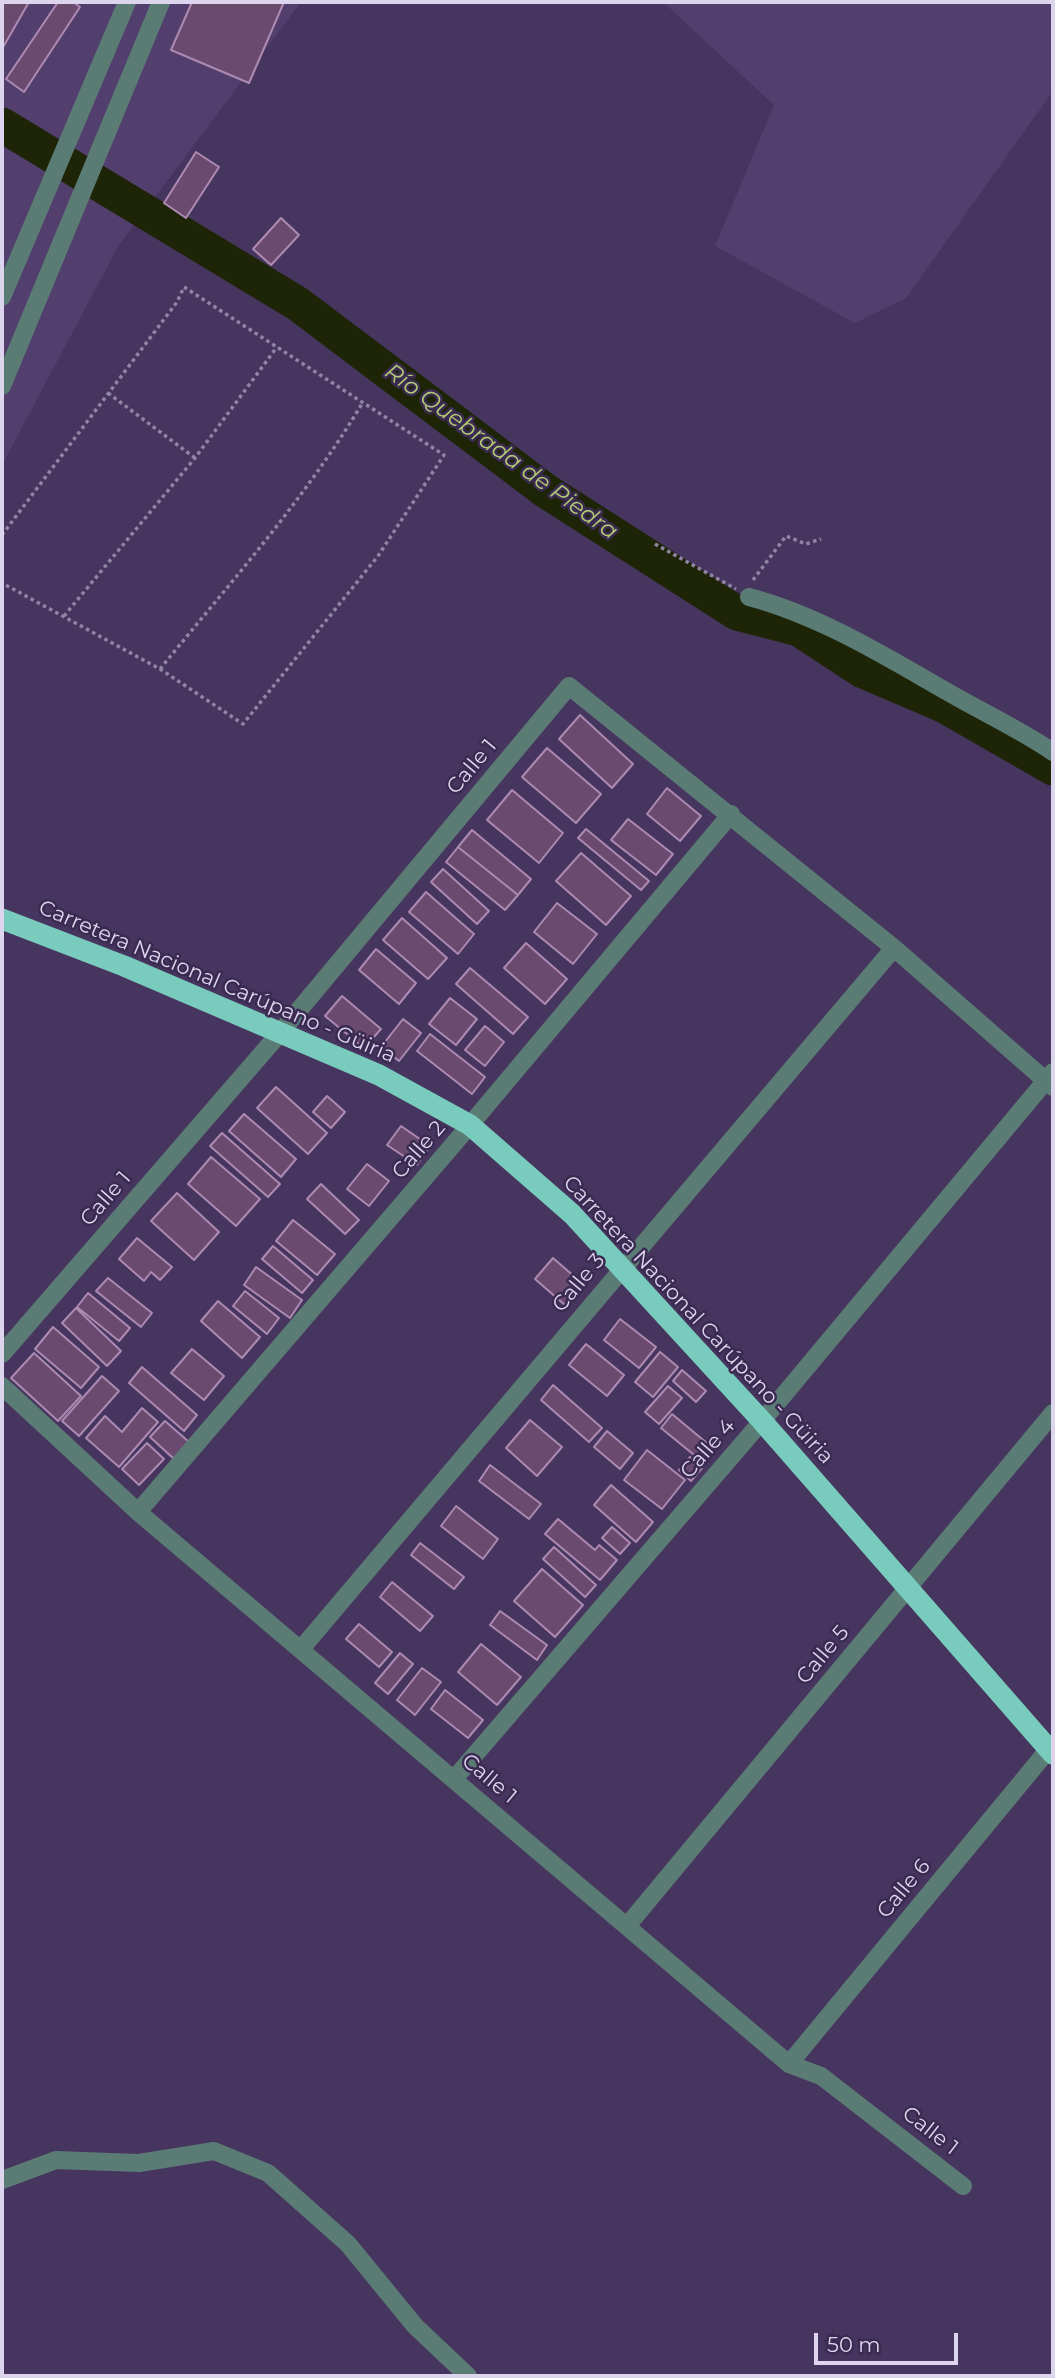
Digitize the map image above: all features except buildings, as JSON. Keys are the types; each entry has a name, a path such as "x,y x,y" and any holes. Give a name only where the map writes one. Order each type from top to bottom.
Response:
{"highway":[{"name":"Carretera Nacional Carúpano - Güiria","path":"2,919 124,966 379,1075 470,1125 572,1214 762,1421 1052,1749"}],"street":[{"path":"2,297 127,2"},
{"path":"2,386 161,2"},
{"path":"749,597 792,608 868,646 1019,729 1053,752"},
{"name":"Calle 1","path":"2,1354 279,1034 569,687 730,814 1051,1080"},
{"name":"Calle 2","path":"138,1512 470,1125 730,814"},
{"name":"Calle 3","path":"301,1649 894,948"},
{"name":"Calle 4","path":"454,1779 1051,1080"},
{"name":"Calle 1","path":"2,1386 138,1512 789,2064 821,2076 964,2186"},
{"name":"Calle 5","path":"627,1926 1053,1413"},
{"name":"Calle 6","path":"789,2064 1052,1749"},
{"path":"2,2180 55,2160 139,2163 214,2151 225,2155 268,2174 348,2244 415,2326 468,2376"}],"path":[{"path":"2,535 177,302 184,287 444,455 378,556 243,724 160,669 2,583"},
{"path":"64,616 195,458 277,347"},
{"path":"108,393 195,458"},
{"path":"160,669 270,532 345,433 363,402"},
{"path":"655,544 749,597 753,580 786,536 806,544 821,539"}],"shaded area":[{"path":"2,2 301,2 119,245 2,465"},
{"path":"663,2 1053,2 1053,91 906,298 855,323 715,246 774,105"}],"waterway":[{"name":"Río Quebrada de Piedra","path":"2,125 298,304 546,491 737,613 799,629 863,671 945,706 1053,768"}]}
